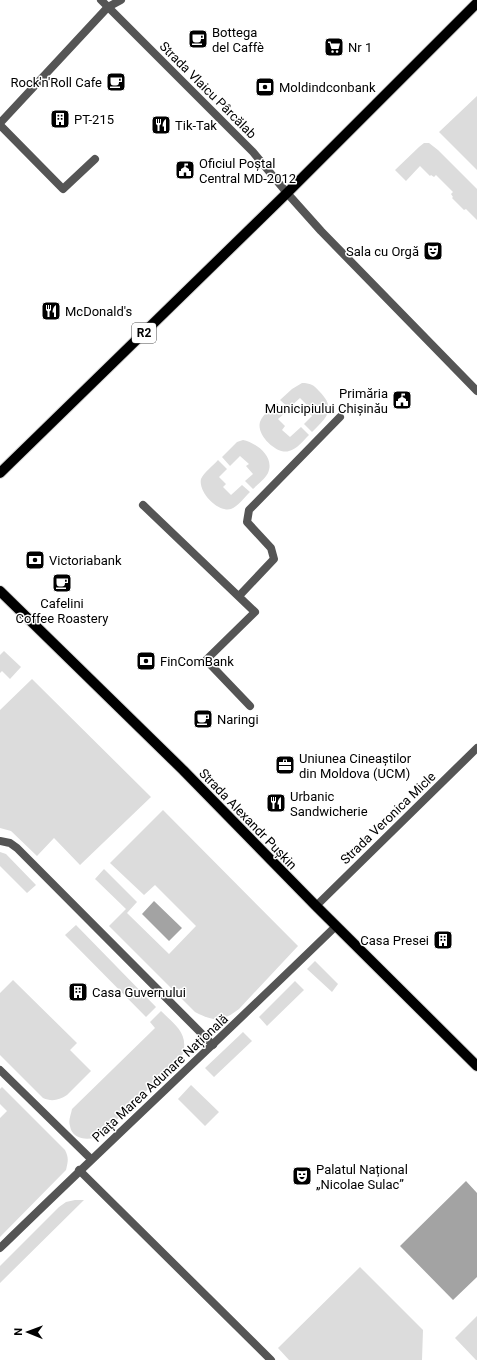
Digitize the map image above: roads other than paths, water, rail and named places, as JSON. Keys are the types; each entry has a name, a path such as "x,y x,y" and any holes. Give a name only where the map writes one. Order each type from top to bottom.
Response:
{"main road":[{"name":"R2","path":"0,473 287,193 477,3"},
{"name":"Strada Alexandr Pușkin","path":"0,591 183,770 316,906 477,1066"}],"street":[{"name":"Strada Vlaicu Pârcălab","path":"101,0 253,152 321,231 477,390"},
{"path":"95,158 62,189 0,124 108,8 121,0"},
{"path":"239,596 274,559 271,548 247,522 249,510 340,417"},
{"path":"143,505 255,612 206,660 250,706"},
{"name":"Strada Veronica Micle","path":"316,906 477,748"},
{"path":"0,840 10,843 17,848 213,1045"},
{"name":"Piața Marea Adunare Națională","path":"0,1248 91,1159 213,1045 336,926"},
{"path":"0,1070 91,1159"},
{"path":"80,1170 176,1268 271,1360"}],"place":[{"name":"Bottega del Caffè","path":"198,39"},
{"name":"Nr 1","path":"334,47"},
{"name":"Rock'n'Roll Cafe","path":"116,82"},
{"name":"Moldindconbank","path":"265,87"},
{"name":"PT-215","path":"60,119"},
{"name":"Tik-Tak","path":"161,125"},
{"name":"Oficiul Poștal Central MD-2012","path":"185,170"},
{"name":"Sala cu Orgă","path":"433,251"},
{"name":"McDonald's","path":"51,311"},
{"name":"Primăria Municipiului Chișinău","path":"402,400"},
{"name":"Victoriabank","path":"35,560"},
{"name":"Cafelini Coffee Roastery","path":"62,583"},
{"name":"FinComBank","path":"146,661"},
{"name":"Naringi","path":"203,719"},
{"name":"Uniunea Cineaștilor din Moldova (UCM)","path":"285,765"},
{"name":"Urbanic Sandwicherie","path":"276,803"},
{"name":"Casa Presei","path":"443,940"},
{"name":"Casa Guvernului","path":"78,992"},
{"name":"Palatul Național „Nicolae Sulac”","path":"302,1176"}]}
